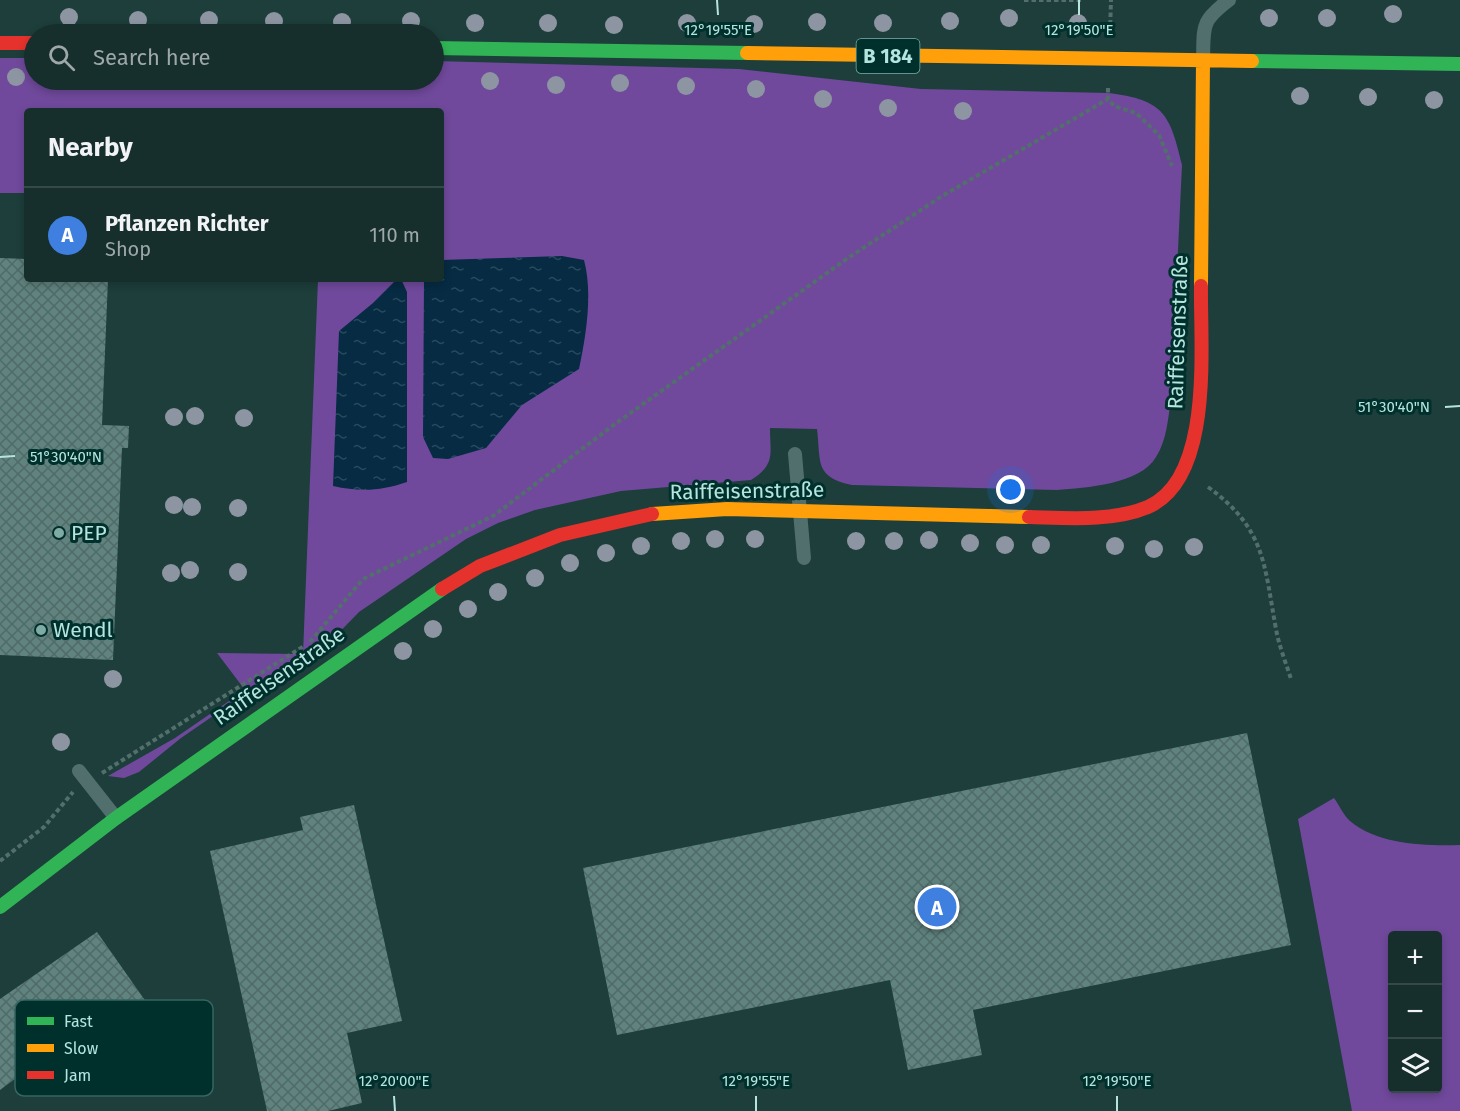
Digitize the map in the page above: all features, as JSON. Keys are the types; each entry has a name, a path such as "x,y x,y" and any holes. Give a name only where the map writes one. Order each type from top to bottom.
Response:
{"street":[{"path":"0,43 24,43"},
{"name":"B 184","path":"444,48 1203,62 1460,64"},
{"name":"Raiffeisenstraße","path":"0,907 116,818 416,605 480,566 560,534 640,515 727,509 1082,518 1121,513 1150,506 1169,493 1183,474 1192,447 1200,384 1203,62"}],"lane":[{"path":"1203,62 1204,31 1209,15 1229,0"},
{"path":"795,454 798,510 804,558"},
{"path":"83,776 116,818"}],"path":[{"path":"1024,0 1082,0"},
{"path":"1111,0 1108,99 1114,106 1136,113 1159,135 1172,165 1173,175"},
{"path":"0,861 44,827 83,776 310,642 363,579 493,516 615,424 848,258 939,198 1108,99"},
{"path":"1183,474 1225,500 1242,518 1257,543 1269,580 1276,631 1291,679"}],"shaded area":[{"path":"0,58 24,58 24,90 444,90 444,61 739,69 921,89 1109,93 1127,96 1153,105 1162,112 1173,133 1182,165 1171,399 1166,429 1163,443 1156,457 1149,466 1138,473 1111,483 1057,490 852,485 831,478 825,472 820,459 817,429 770,428 770,458 765,469 751,480 621,491 535,510 498,523 466,539 359,612 320,652 265,686 245,694 181,738 139,772 124,778 108,776 175,738 245,690 217,653 303,654 318,282 444,282 444,108 24,108 24,193 0,193"},
{"path":"1334,798 1350,821 1374,835 1417,844 1460,845 1460,1111 1352,1111 1298,819"}],"water":[{"path":"562,256 584,260 588,286 588,314 579,369 522,405 486,448 448,459 433,458 423,437 424,282 444,282 444,260"},
{"path":"394,282 402,282 407,292 407,482 370,490 333,486 339,331"}],"building":[{"name":"PEP","path":"0,258 24,259 24,282 108,282 102,425 129,426 128,448 122,448 113,660 0,655"},
{"path":"1247,733 1291,945 973,1010 982,1055 908,1070 890,980 617,1035 583,868"},
{"path":"354,805 402,1021 347,1033 362,1103 328,1111 267,1111 210,851 303,830 300,817"},
{"path":"97,932 145,1000 15,1000 15,1079 0,1090 0,999"}],"traffic: fast":[{"path":"444,48 747,53"},
{"path":"1252,61 1460,64"},
{"path":"0,907 116,818 442,589"}],"traffic: slow":[{"path":"747,53 1252,61"},
{"path":"1201,286 1203,61"},
{"path":"652,514 727,509 1029,517"}],"traffic: jam":[{"path":"0,43 24,43"},
{"path":"1029,517 1089,518 1120,515 1148,507 1169,492 1184,469 1194,440 1199,408 1202,342 1201,286"},
{"path":"442,589 480,566 560,535 652,514"}],"place":[{"name":"PEP","path":"59,533"},
{"name":"Wendl","path":"41,630"},
{"name":"Pflanzen Richter","path":"937,907"}]}
